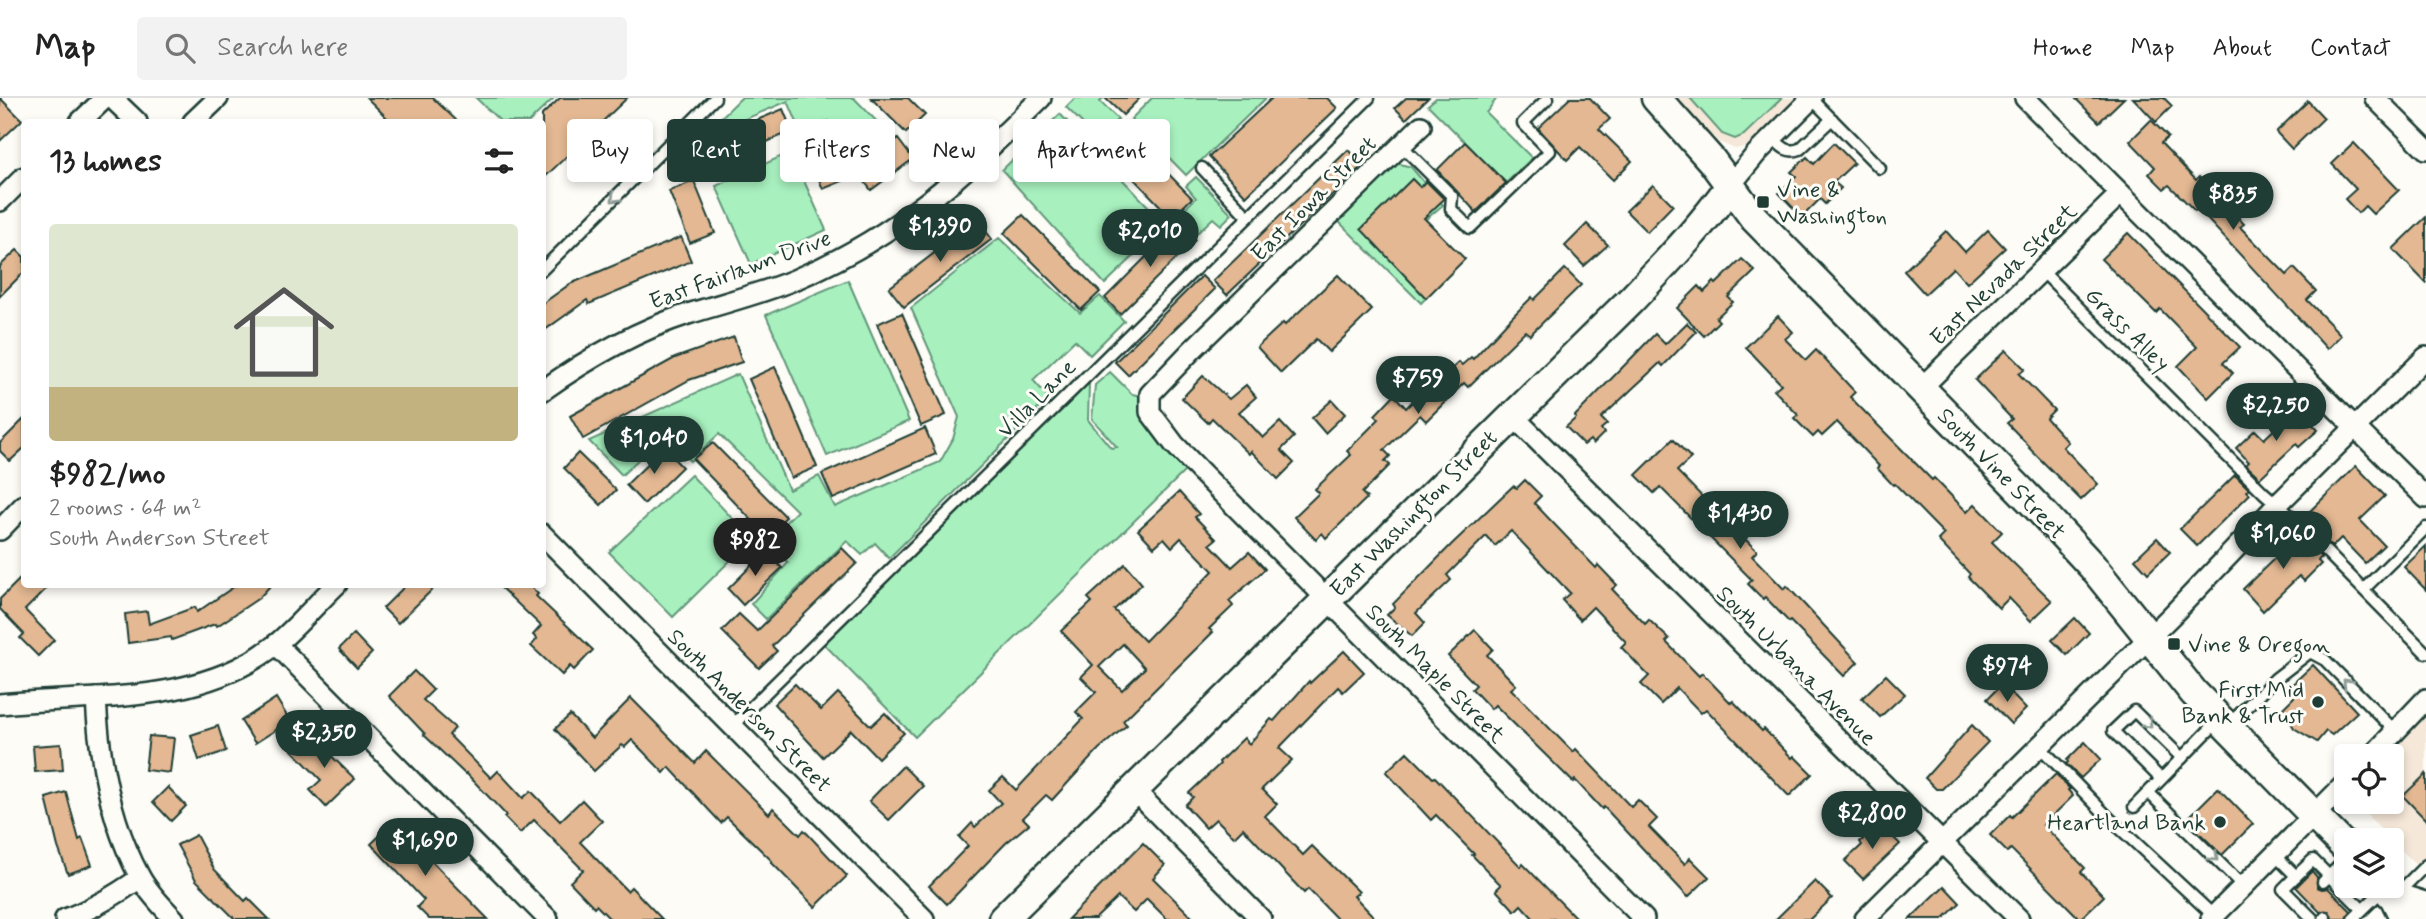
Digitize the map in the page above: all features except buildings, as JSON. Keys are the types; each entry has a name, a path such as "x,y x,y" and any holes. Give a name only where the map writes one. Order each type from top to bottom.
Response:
{"main road":[{"name":"South Vine Street","path":"1656,98 1712,161 1754,218 2091,566 2222,724 2334,836"},
{"name":"East Washington Street","path":"1003,919 1676,254 1730,186"},
{"path":"2395,898 2426,907"}],"street":[{"path":"83,119 105,98"},
{"path":"112,98 134,119"},
{"path":"196,119 218,98"},
{"name":"East Fairlawn Drive","path":"546,388 609,348 639,333 686,314 794,280 877,238 946,189 1041,98"},
{"name":"East Washington Street","path":"1730,186 1749,161 1812,98"},
{"path":"2025,98 2426,498"},
{"path":"2375,98 2426,149"},
{"name":"East Iowa Street","path":"1150,394 1421,126"},
{"path":"0,201 21,180"},
{"name":"East Nevada Street","path":"1920,389 2120,194"},
{"path":"1865,919 2225,562 2278,504 2426,357"},
{"name":"South Maple Street","path":"1150,394 1150,412 1174,444 1644,919"},
{"name":"South Urbana Avenue","path":"1512,415 2019,919"},
{"path":"0,530 21,508"},
{"name":"South Anderson Street","path":"546,538 924,919"},
{"path":"0,704 96,698 204,681 250,662 275,644 333,588"},
{"path":"275,644 548,919"},
{"path":"96,698 98,734 109,797 140,878 174,919"},
{"path":"2383,744 2426,699"},
{"path":"1134,790 1261,919"},
{"path":"2213,918 2334,795"},
{"path":"65,919 115,896 140,878"}],"lane":[{"path":"546,266 715,98"},
{"name":"Villa Lane","path":"731,727 1369,98"},
{"path":"1401,145 1452,196 1451,209 1470,228 1550,150 1523,123 1548,98"},
{"path":"1812,98 1880,169"},
{"path":"1772,137 1786,150 1794,151 1800,149 1832,119"},
{"path":"1202,169 1248,217"},
{"name":"Grass Alley","path":"2041,270 2426,653"},
{"path":"2364,589 2426,528"},
{"path":"2134,807 2182,758 2311,652 2325,660 2395,731"},
{"path":"2161,779 2113,731 2134,711 2182,758"},
{"path":"2039,746 2213,918"},
{"path":"2149,793 2244,887"},
{"path":"2275,855 2296,876"},
{"path":"2313,919 2303,902 2283,889 2313,860 2326,879 2345,898 2362,909"},
{"path":"2404,886 2426,865"},
{"path":"2326,879 2334,871"},
{"path":"2353,919 2362,909 2390,898"}],"shaded area":[{"path":"1674,98 1796,98 1751,142 1745,147 1735,149 1709,134"},
{"path":"2426,696 2426,875 2404,853 2404,828 2380,828 2366,814 2404,814 2404,744 2376,744"}],"green space":[{"path":"476,98 554,98 532,119 498,119"},
{"path":"741,98 854,98 874,119 796,119 788,101 745,119 719,119"},
{"path":"1075,98 1103,98 1100,102 1118,119 1078,119 1066,107"},
{"path":"1152,98 1266,98 1186,175 1170,159 1170,119 1131,119"},
{"path":"1436,98 1497,98 1486,113 1532,158 1506,183 1428,105"},
{"path":"1690,98 1782,98 1744,135 1735,139 1722,134"},
{"path":"780,157 780,182 804,182 826,230 751,264 716,186 725,182 766,182 766,163"},
{"path":"1013,159 1013,182 1125,182 1166,225 1105,284 1002,170"},
{"path":"1385,160 1411,167 1443,205 1425,220 1441,235 1403,273 1426,298 1421,303 1331,214"},
{"path":"1196,177 1232,214 1221,225 1213,218 1195,235 1177,216 1196,198 1186,186"},
{"path":"999,238 1080,313 1100,296 1124,321 1090,355 1075,340 1033,380 1049,398 889,558 875,543 862,555 847,541 766,619 751,604 788,563 769,538 797,511 719,434 690,461 664,435 622,475 589,441 738,374 789,490 819,476 835,507 940,462 953,439 959,417 911,308"},
{"path":"848,280 909,421 827,456 766,315"},
{"path":"1110,372 1132,394 1147,397 1191,465 915,737 824,644 1089,383 1088,420 1111,448 1117,447 1092,419 1095,385"},
{"path":"691,475 752,539 673,617 609,552"}],"place":[{"name":"Vine & Washington","path":"1763,202"},
{"name":"Vine & Oregon","path":"2174,644"},
{"name":"First Mid Bank & Trust","path":"2318,702"},
{"name":"Heartland Bank","path":"2220,822"}]}
